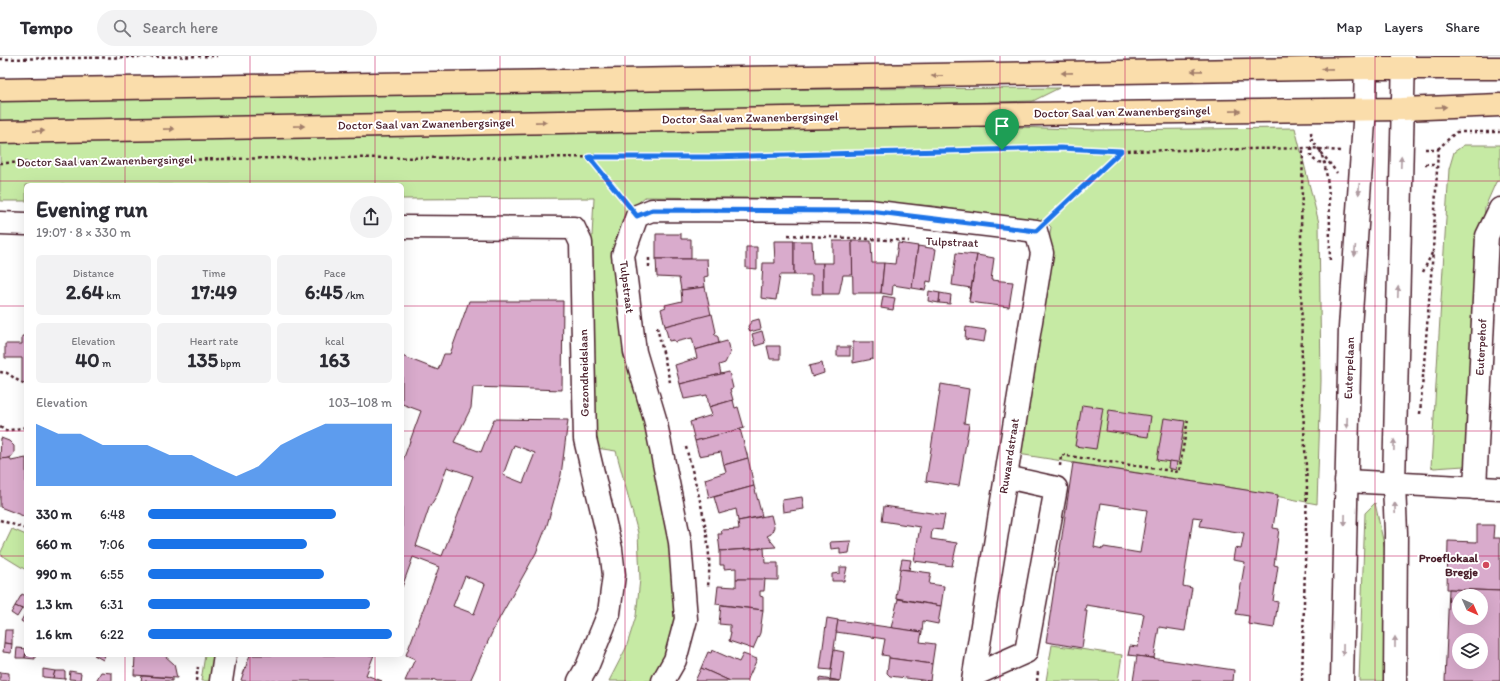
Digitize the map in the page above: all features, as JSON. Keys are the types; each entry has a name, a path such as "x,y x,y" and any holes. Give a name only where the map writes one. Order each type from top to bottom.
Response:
{"main road":[{"path":"0,90 1366,62 1404,62 1500,68"},
{"name":"Doctor Saal van Zwanenbergsingel","path":"0,132 1365,108 1402,109 1500,105"}],"street":[{"name":"Euterpelaan","path":"1342,681 1350,328 1365,108 1366,62"},
{"path":"1395,681 1396,533 1394,484 1404,62"},
{"name":"Euterpehof","path":"1475,488 1487,236 1500,209"},
{"name":"Tulpstraat","path":"663,681 675,660 686,619 680,542 655,419 635,352 623,255 637,216 652,210 869,211 1036,231"},
{"path":"0,224 24,224"},
{"name":"Gezondheidslaan","path":"404,227 574,228 580,243 585,439 611,549 614,575 609,613 587,667 579,681"},
{"name":"Ruwaardstraat","path":"973,678 1042,253 1036,231"},
{"path":"973,678 1026,652 1056,488 1006,477"},
{"path":"1346,481 1500,489"},
{"path":"221,681 225,657"}],"path":[{"path":"0,59 37,57 217,56"},
{"path":"1433,251 1438,149 1456,132 1500,132"},
{"name":"Doctor Saal van Zwanenbergsingel","path":"0,162 281,158 709,157 1060,148 1121,151 1311,148 1320,150"},
{"path":"1311,148 1311,157 1318,162 1337,163"},
{"path":"1302,681 1307,486 1302,390 1301,229 1303,149"},
{"path":"1036,231 1121,151"},
{"path":"589,157 637,216"},
{"name":"Tulpstraat","path":"785,235 912,241"},
{"path":"0,372 7,373 24,385"},
{"path":"1056,488 1061,455 1178,472 1188,419"},
{"path":"0,427 6,431 24,426"},
{"path":"0,520 24,528"}],"green space":[{"path":"1059,88 1033,101 429,118 0,125 0,98 412,91"},
{"path":"937,124 1097,130 1295,128 1319,223 1321,381 1317,504 1234,488 1018,454 1051,227 1048,224 934,206 835,199 645,197 627,212 617,239 671,515 679,586 672,640 655,681 609,681 626,648 636,616 640,579 638,533 616,451 596,448 586,352 594,198 404,199 404,183 24,183 24,201 0,201 0,142"},
{"path":"1464,145 1500,145 1500,180 1496,182 1485,207 1472,455 1464,466 1434,468 1431,467 1449,169 1454,152"},
{"path":"1375,503 1386,554 1384,681 1359,681 1365,513"},
{"path":"12,529 24,534 24,569 0,554"},
{"path":"1052,645 1122,655 1118,681 1046,681"},
{"path":"205,657 218,657 213,681 201,681"}],"building":[{"path":"656,234 681,234 681,239 691,239 691,259 656,259"},
{"path":"774,241 794,241 794,275 780,275 776,300 761,298 763,263 775,263"},
{"path":"794,241 812,241 813,263 823,263 823,294 812,294 812,275 794,275"},
{"path":"833,241 852,241 853,275 843,275 839,294 823,294 823,263 833,263"},
{"path":"852,241 871,241 872,263 884,263 881,293 853,293"},
{"path":"898,243 918,246 912,288 893,285 892,295 881,293 884,263 895,264"},
{"path":"918,246 936,249 931,282 927,281 925,290 912,288"},
{"path":"746,247 757,247 757,269 746,268"},
{"path":"956,253 977,255 971,288 952,285"},
{"path":"977,255 994,258 991,280 1013,282 1009,307 969,302"},
{"path":"656,259 707,259 708,276 704,277 705,287 681,290 679,278 657,277"},
{"path":"705,287 711,315 665,326 661,309 666,307 665,305 682,301 681,290"},
{"path":"929,291 940,293 939,303 928,301"},
{"path":"940,293 951,295 950,304 939,303"},
{"path":"883,296 895,298 893,310 881,308"},
{"path":"469,301 563,301 562,390 473,387 471,408 454,442 481,452 494,419 568,420 561,475 547,525 536,553 495,626 470,681 437,681 433,679 432,681 405,681 415,659 406,655 439,567 413,557 404,582 404,457 421,411 404,405 404,357 438,370 444,354 450,354","holes":["514,445 535,453 523,483 503,475","447,467 473,476 442,556 416,546 429,508 437,495","465,576 485,584 474,614 453,606"]},
{"path":"712,314 716,332 714,334 718,337 719,343 695,350 692,338 675,342 674,340 669,341 665,326"},
{"path":"759,319 761,329 750,332 748,326 752,321"},
{"path":"966,327 986,330 984,342 965,339"},
{"path":"762,331 765,343 755,346 752,334"},
{"path":"22,336 24,336 24,383 22,383 22,358 5,358 5,344 22,344"},
{"path":"727,341 730,353 725,363 719,365 721,374 680,384 675,365 697,358 695,350"},
{"path":"853,342 873,342 873,359 853,363"},
{"path":"767,346 780,346 780,359 770,359"},
{"path":"837,347 850,347 850,356 837,356"},
{"path":"822,363 824,373 812,377 809,366"},
{"path":"729,372 733,388 730,389 733,400 709,407 707,395 684,399 680,384"},
{"path":"941,384 969,389 964,423 969,424 959,486 926,481"},
{"path":"733,400 735,408 738,407 744,428 695,441 690,422 712,415 709,407"},
{"path":"1082,405 1103,408 1096,449 1075,446"},
{"path":"1109,410 1151,416 1148,437 1106,431"},
{"path":"1164,418 1185,421 1178,463 1157,460"},
{"path":"740,429 748,458 724,465 721,452 699,456 695,441"},
{"path":"1,438 9,441 14,446 14,453 10,458 0,459"},
{"path":"10,458 11,461 24,458 24,516 0,507 0,459"},
{"path":"748,458 754,486 709,498 705,479 726,472 724,465"},
{"path":"1169,461 1177,462 1176,470 1168,468"},
{"path":"1073,463 1278,495 1273,528 1279,529 1274,565 1278,566 1273,601 1278,602 1274,628 1248,624 1249,616 1236,614 1245,562 1233,560 1235,548 1241,549 1244,533 1200,526 1202,518 1193,517 1183,586 1192,588 1185,631 1159,627 1154,658 1128,655 1130,646 1138,647 1144,614 1086,605 1085,611 1087,611 1082,648 1046,642","holes":["1101,503 1147,510 1140,553 1104,547 1103,549 1094,547"]},
{"path":"754,486 762,516 738,521 736,509 719,514 714,497"},
{"path":"802,497 804,509 783,512 782,500"},
{"path":"884,506 945,515 942,530 932,529 931,539 957,543 952,566 914,561 920,527 882,521"},
{"path":"771,515 774,527 771,534 767,536 776,547 720,551 718,534 722,534 721,530 739,529 738,521"},
{"path":"1477,525 1494,525 1493,538 1500,538 1500,591 1488,591 1488,589 1447,589 1448,541 1477,542"},
{"path":"851,541 849,553 840,554 840,548 831,549 830,542"},
{"path":"764,548 765,563 778,563 778,580 736,579 736,568 724,569 724,565 720,565 720,551"},
{"path":"902,559 911,560 909,570 900,569"},
{"path":"840,567 847,567 844,581 832,581 832,574 840,573"},
{"path":"900,569 931,573 929,584 944,586 941,606 896,598"},
{"path":"736,579 765,579 764,591 760,591 760,596 763,597 763,610 716,604 718,586 736,587"},
{"path":"1449,589 1452,589 1452,625 1488,625 1488,591 1500,591 1500,681 1445,681"},
{"path":"22,594 24,595 24,606 22,609 15,606"},
{"path":"898,599 941,606 938,624 923,621 922,632 891,628"},
{"path":"721,605 763,610 760,633 753,649 729,641 731,632 730,625 719,624"},
{"path":"15,606 22,609 17,617 11,613"},
{"path":"24,616 24,623 21,621"},
{"path":"827,618 838,620 831,670 820,669"},
{"path":"838,620 922,632 920,642 935,644 932,664 889,658 889,656 882,655 885,639 836,632"},
{"path":"5,630 12,630 12,644 4,643"},
{"path":"4,643 12,644 11,653 3,652"},
{"path":"17,648 24,649 25,658 16,658"},
{"path":"712,650 739,662 743,654 757,659 747,681 730,681 701,668 708,652 711,653"},
{"path":"834,650 844,652 840,681 830,679"},
{"path":"1137,656 1234,670 1233,681 1133,681"},
{"path":"35,657 35,659 25,658"},
{"path":"135,657 166,657 174,664 177,678 134,675"},
{"path":"249,657 373,657 366,675 382,681 243,681 241,680"},
{"path":"889,658 932,664 930,681 890,676 887,673"},
{"path":"701,668 730,681 695,681"},
{"path":"43,669 55,671 53,678 43,677"},
{"path":"55,671 65,671 65,679 53,678"},
{"path":"70,671 81,673 80,680 69,679"},
{"path":"0,672 9,673 9,681 0,681"},
{"path":"101,672 112,673 112,681 96,681"},
{"path":"142,676 172,678 172,681 141,681"},
{"path":"819,678 840,681 819,681"}],"place":[{"name":"Proeflokaal Bregje","path":"1486,565"}],"route":[{"path":"1060,148 1121,151 1036,231 869,211 652,210 637,216 589,157 709,157 1002,150 1060,148"}]}
